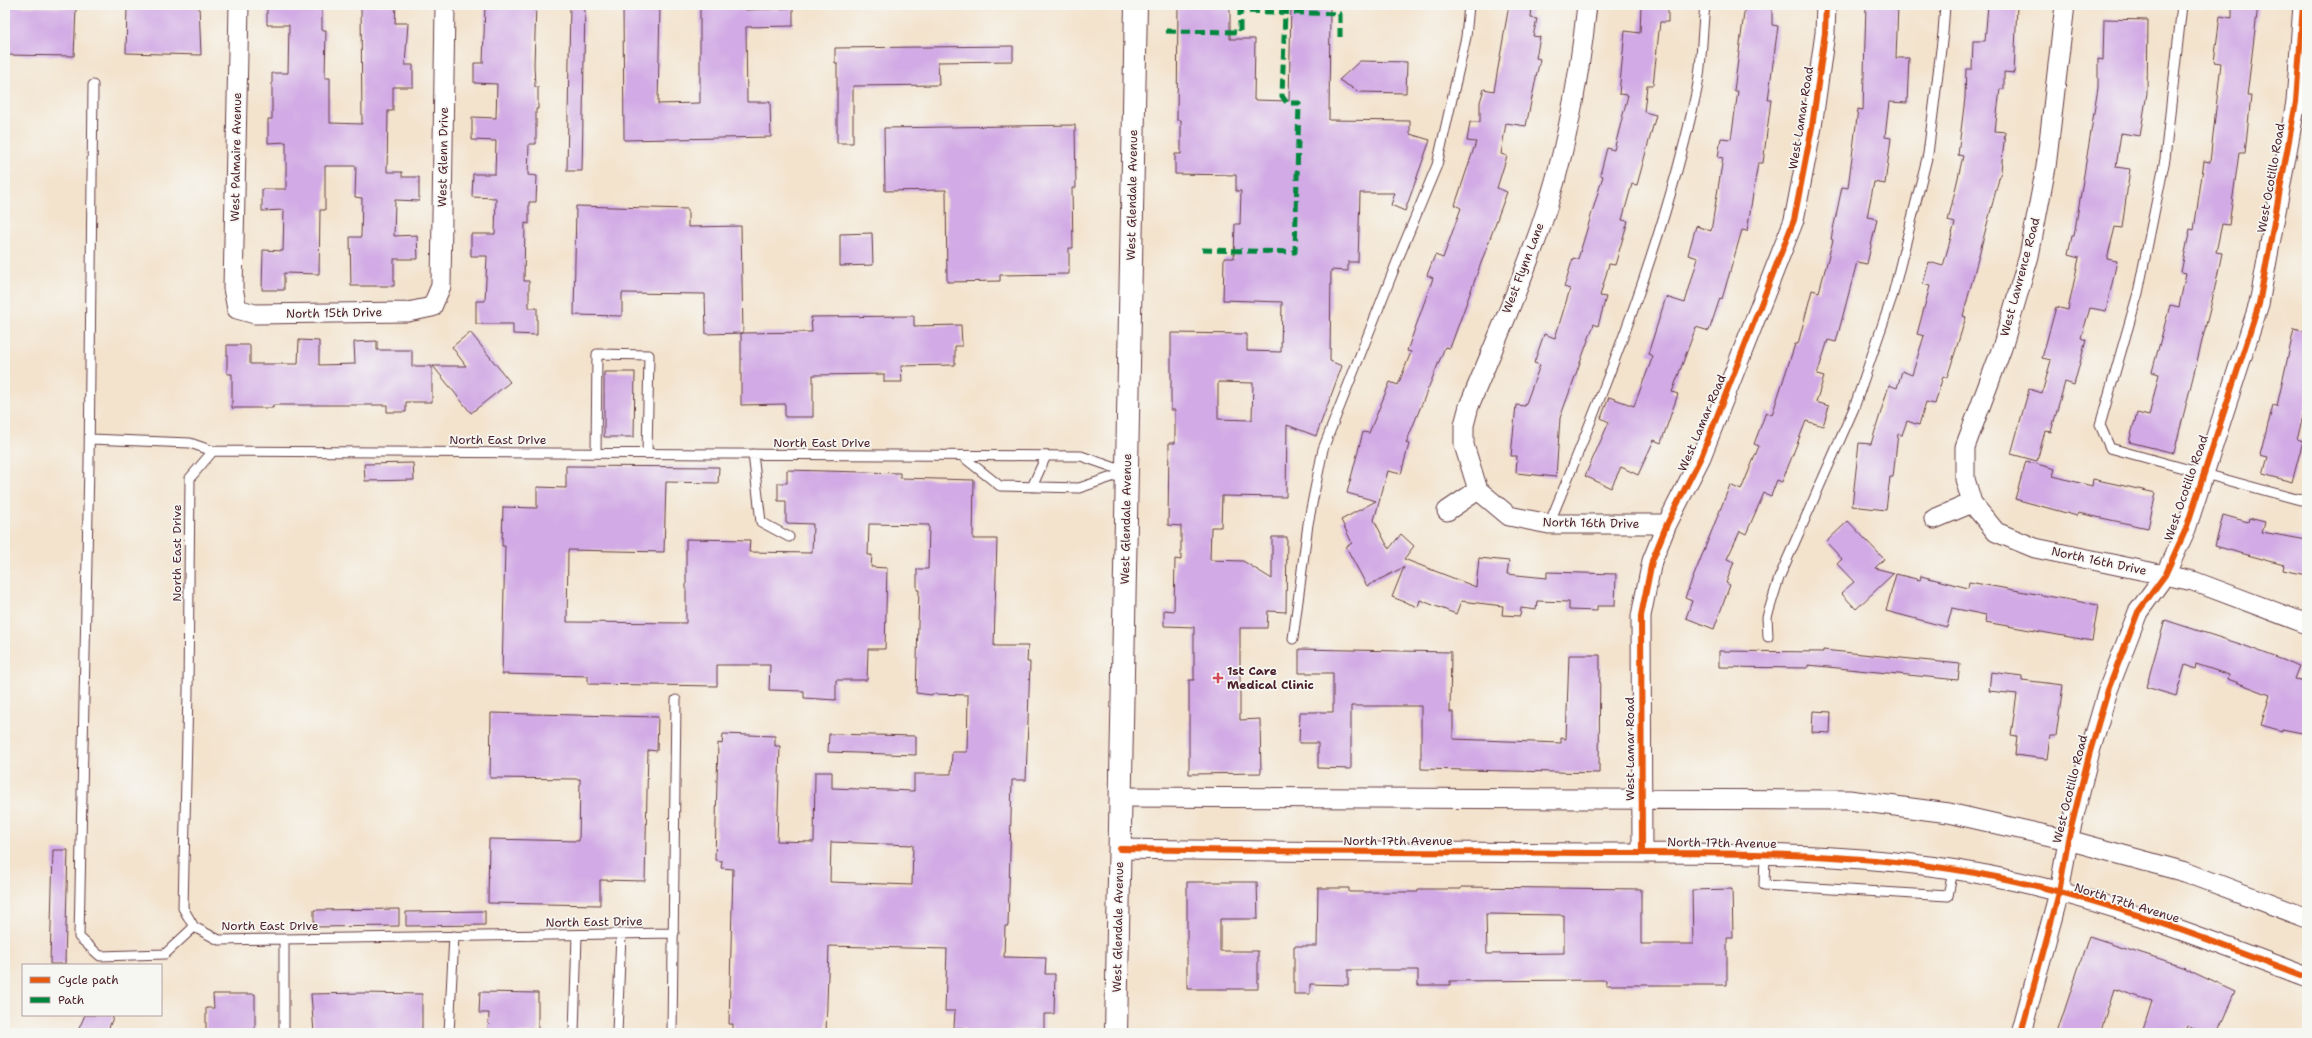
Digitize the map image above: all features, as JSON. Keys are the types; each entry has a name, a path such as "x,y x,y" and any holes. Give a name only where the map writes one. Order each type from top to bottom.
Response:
{"main road":[{"name":"West Glendale Avenue","path":"1116,1033 1136,5"}],"street":[{"name":"West Palmaire Avenue","path":"237,309 233,288 239,5"},
{"name":"West Glenn Drive","path":"432,307 441,286 445,5"},
{"name":"West Flynn Lane","path":"1478,490 1464,444 1464,425 1469,406 1540,229 1567,128 1577,78 1587,5"},
{"name":"West Lamar Road","path":"1642,853 1641,616 1652,561 1667,524 1702,457 1794,220 1812,127 1825,33 1826,5"},
{"name":"West Lawrence Road","path":"1972,503 1965,479 1965,447 2002,348 2029,256 2046,167 2065,5"},
{"name":"West Ocotillo Road","path":"2021,1033 2059,893 2068,840 2089,755 2108,690 2138,612 2165,575 2186,529 2259,304 2296,102 2303,5"},
{"name":"North 15th Drive","path":"237,309 255,314 270,314 408,312 432,307"},
{"path":"1447,511 1478,490"},
{"name":"North 16th Drive","path":"1478,490 1509,516 1549,524 1667,524"},
{"path":"1934,519 1972,503"},
{"name":"North 16th Drive","path":"1972,503 1996,532 2035,548 2193,581 2307,624"},
{"path":"1121,797 1849,800 1949,813 2068,840 2185,872 2307,918"},
{"name":"North 17th Avenue","path":"1120,849 1765,855 1885,862 1997,877 2059,893 2148,919 2307,978"}],"lane":[{"path":"1293,638 1308,524 1323,449 1400,254 1437,166 1466,37 1469,5"},
{"path":"1549,524 1614,366 1665,215 1697,88 1705,5"},
{"path":"1768,637 1767,618 1780,578 1854,408 1893,294 1928,154 1944,33 1945,5"},
{"path":"2182,5 2165,159 2138,293 2100,424 2110,448 2204,472 2300,500 2307,497"},
{"path":"94,85 90,439 79,937 100,956 165,954 194,927"},
{"path":"596,453 598,354 649,355 647,453"},
{"path":"90,439 190,443 213,451"},
{"name":"North East Drive","path":"674,933 219,940 194,927 183,908 188,692 190,478 213,451 1081,456 1127,472"},
{"path":"753,454 761,522 789,537"},
{"path":"962,456 1000,486 1079,488 1127,472"},
{"path":"1032,487 1046,456"},
{"path":"672,1033 676,700"},
{"path":"1765,855 1764,885 1948,896 1953,870"},
{"path":"617,1033 621,934"},
{"path":"574,1033 577,935"},
{"path":"449,1033 454,936"},
{"path":"284,939 284,1033"}],"building":[{"path":"127,5 199,5 201,55 126,53"},
{"path":"267,5 322,5 322,30 326,30 325,78 330,78 330,123 362,124 361,5 396,5 395,23 408,23 405,65 413,65 413,87 393,87 393,111 388,111 387,172 402,172 402,177 419,177 419,201 395,200 394,236 417,235 418,259 394,259 394,286 351,286 350,237 361,237 362,198 355,197 356,166 325,166 325,210 320,210 319,274 284,273 284,290 262,290 263,250 283,251 284,210 262,211 262,189 286,189 286,142 268,143 268,119 272,119 272,73 288,73 289,25 267,25"},
{"path":"485,5 536,5 534,64 535,87 538,87 538,109 536,109 536,144 529,144 528,175 537,176 536,202 529,202 529,224 525,223 524,281 529,281 529,308 537,308 537,335 513,334 513,324 476,324 476,301 485,301 487,256 471,256 471,234 495,234 496,198 472,197 473,174 495,174 496,141 472,140 472,117 496,118 497,84 474,83 474,63 483,63"},
{"path":"570,5 585,5 582,171 567,171"},
{"path":"623,5 660,5 658,104 700,103 700,5 746,5 746,10 793,8 793,26 746,27 747,102 770,102 771,137 624,140"},
{"path":"1178,5 1230,5 1230,39 1255,39 1254,100 1289,101 1291,5 1330,5 1329,120 1410,121 1410,134 1430,140 1405,211 1391,205 1395,193 1360,193 1358,262 1348,262 1348,271 1331,270 1330,361 1342,366 1316,436 1287,425 1286,497 1222,496 1221,527 1211,527 1210,560 1243,561 1272,579 1272,537 1287,537 1286,612 1268,611 1267,628 1240,628 1240,720 1260,719 1261,773 1189,774 1189,680 1194,680 1194,627 1164,626 1164,610 1174,611 1175,559 1181,560 1181,526 1168,525 1169,443 1175,443 1175,410 1171,410 1171,333 1247,334 1247,351 1281,352 1282,302 1223,300 1224,258 1234,258 1235,224 1240,224 1241,191 1236,191 1236,175 1175,174 1175,154 1181,154 1181,120 1177,120","holes":["1218,382 1253,383 1252,420 1218,419"]},
{"path":"1509,5 1532,5 1531,18 1537,19 1533,36 1540,37 1536,58 1540,59 1526,126 1506,123 1501,154 1507,156 1497,188 1507,192 1450,348 1445,347 1406,443 1409,444 1401,474 1388,471 1374,520 1389,549 1401,534 1414,546 1404,559 1476,587 1479,558 1509,561 1507,574 1547,578 1547,572 1616,574 1615,606 1597,606 1597,611 1569,610 1569,602 1537,601 1536,610 1521,608 1520,616 1502,615 1503,606 1461,601 1456,614 1420,600 1418,607 1392,597 1404,567 1367,586 1346,547 1352,543 1341,520 1376,501 1347,493 1363,432 1369,433 1390,382 1398,385 1411,352 1407,351 1433,278 1427,275 1435,255 1443,258 1461,208 1455,205 1476,142 1467,141 1470,122 1480,122 1480,102 1484,89 1494,91"},
{"path":"1641,5 1668,5 1668,22 1660,22 1653,85 1647,85 1644,112 1656,115 1637,185 1632,184 1622,220 1628,221 1615,265 1609,264 1600,296 1606,297 1598,326 1594,324 1560,418 1556,477 1516,473 1517,456 1511,456 1516,405 1525,406 1540,365 1534,363 1544,334 1555,338 1570,289 1564,287 1573,258 1578,259 1603,176 1600,175 1607,148 1614,150 1628,95 1619,94 1625,31 1640,33"},
{"path":"1745,5 1772,5 1772,25 1778,26 1768,100 1771,100 1763,163 1758,163 1747,231 1742,230 1722,299 1720,298 1709,331 1696,327 1672,392 1678,394 1661,443 1654,440 1638,475 1621,467 1611,488 1585,476 1609,422 1601,418 1609,397 1634,406 1653,356 1648,354 1666,297 1685,303 1698,258 1688,255 1696,226 1711,231 1723,158 1718,157 1721,138 1731,139 1738,91 1734,91"},
{"path":"1866,5 1898,5 1896,58 1909,58 1907,103 1889,102 1885,137 1891,138 1885,184 1874,182 1867,217 1877,219 1867,264 1857,262 1836,342 1828,340 1817,375 1824,377 1816,402 1829,406 1823,426 1806,421 1782,482 1777,480 1771,496 1764,493 1746,534 1740,531 1727,559 1734,562 1726,583 1730,585 1714,629 1686,618 1692,601 1685,598 1730,485 1741,490 1759,446 1754,444 1766,412 1772,415 1795,344 1798,344 1812,290 1819,292 1833,240 1831,239 1842,187 1848,188 1858,109 1863,110"},
{"path":"1988,5 2017,5 2014,73 2004,72 2004,89 2000,89 1995,131 2005,132 2001,171 1963,316 1966,317 1947,378 1943,376 1935,404 1926,402 1919,425 1907,421 1902,435 1898,434 1893,477 1890,477 1886,510 1852,506 1859,443 1871,444 1889,385 1897,388 1902,371 1912,375 1924,336 1917,334 1930,286 1923,284 1929,262 1943,266 1955,223 1948,221 1963,156 1958,155 1965,98 1966,69 1972,69 1973,41 1985,41"},
{"path":"2232,5 2258,5 2247,96 2251,96 2245,153 2239,153 2229,225 2222,224 2216,252 2222,253 2212,301 2174,453 2129,442 2137,413 2149,416 2159,374 2152,372 2170,305 2179,307 2186,273 2181,272 2190,229 2194,230 2204,161 2210,162 2221,63 2214,62 2220,16 2232,18"},
{"path":"5,6 76,8 74,56 5,55"},
{"path":"2104,19 2148,20 2147,93 2140,136 2121,133 2116,167 2130,169 2122,228 2115,227 2107,259 2117,261 2106,311 2090,308 2081,338 2086,340 2074,385 2065,382 2051,432 2045,431 2037,461 2011,454 2029,389 2042,393 2051,360 2042,358 2056,307 2068,310 2079,258 2068,255 2072,236 2074,236 2098,88 2098,59 2103,60"},
{"path":"1013,46 1013,61 938,62 939,85 853,86 853,143 837,143 837,63 835,63 835,48"},
{"path":"1360,61 1407,62 1406,93 1359,92 1339,80"},
{"path":"1075,125 1076,188 1072,188 1073,248 1069,248 1069,274 1000,275 1000,281 947,282 946,190 885,191 884,128"},
{"path":"576,206 688,209 688,227 741,226 743,333 706,334 705,294 622,293 622,316 574,315"},
{"path":"872,233 873,265 840,266 840,234"},
{"path":"914,316 914,326 961,325 962,346 955,346 955,365 901,366 902,382 884,382 884,374 813,375 813,417 785,417 785,404 741,405 741,333 812,332 811,317"},
{"path":"2294,329 2307,332 2307,402 2297,439 2303,441 2292,482 2263,474 2268,457 2260,455 2273,405 2277,406"},
{"path":"470,332 510,382 471,413 433,366 466,366 452,347"},
{"path":"299,340 319,341 319,365 355,364 354,342 377,341 377,350 412,350 412,366 432,366 432,402 406,402 406,412 387,412 387,405 273,405 273,408 232,408 232,374 227,374 227,345 250,345 250,364 298,364"},
{"path":"604,372 635,372 634,437 604,437"},
{"path":"2026,461 2055,469 2053,476 2092,486 2093,479 2156,493 2148,528 2078,513 2077,516 2015,499"},
{"path":"413,463 414,480 365,481 364,464"},
{"path":"566,466 719,467 718,483 666,482 664,552 568,550 567,622 686,623 686,539 750,540 749,552 812,553 813,524 786,523 786,501 778,501 778,483 787,483 787,470 900,473 900,478 974,480 973,539 997,539 994,646 1028,646 1027,662 1030,662 1026,780 1012,780 1008,926 1005,926 1004,957 1046,958 1045,974 1055,974 1054,1014 1044,1014 1044,1030 1014,1030 1014,1033 965,1033 965,1028 954,1028 955,1011 945,1011 947,949 829,946 826,1033 733,1031 733,1024 729,1024 733,869 721,868 722,861 715,860 718,743 722,744 723,734 775,736 775,746 780,746 777,841 814,842 815,772 832,772 832,788 914,791 914,774 951,774 952,752 967,752 968,695 932,695 916,693 919,590 917,590 917,569 928,569 929,525 869,524 868,555 872,555 871,567 887,568 885,649 868,649 867,680 836,680 836,700 804,698 804,691 769,690 770,665 717,665 717,686 588,684 588,676 502,674 505,546 502,546 503,507 537,508 537,487 566,488","holes":["831,842 913,845 912,885 830,882"]},
{"path":"2223,515 2248,522 2249,518 2265,522 2262,532 2307,540 2307,575 2283,570 2284,565 2215,546"},
{"path":"1848,521 1884,559 1875,568 1894,573 1856,609 1841,593 1854,582 1837,564 1842,559 1826,542"},
{"path":"1896,574 1920,580 1921,576 1968,588 1969,582 2098,605 2092,641 1985,622 1986,615 1952,608 1947,627 1886,611"},
{"path":"2165,620 2240,644 2299,666 2294,679 2307,681 2307,734 2282,729 2282,731 2261,725 2270,695 2228,679 2229,675 2196,664 2195,669 2185,665 2176,696 2146,687"},
{"path":"1299,649 1451,652 1450,712 1453,712 1453,739 1561,743 1561,738 1566,739 1569,655 1600,655 1599,773 1421,769 1421,706 1351,706 1351,769 1318,768 1318,743 1299,743 1300,712 1333,712 1333,673 1299,673"},
{"path":"1823,650 1960,664 1958,680 1808,665 1808,668 1719,667 1719,651 1823,652"},
{"path":"1991,672 2022,676 2022,680 2063,685 2056,736 2050,736 2047,759 2015,755 2017,736 2011,735 2017,694 1989,691"},
{"path":"1813,711 1831,712 1830,733 1812,732"},
{"path":"491,713 658,717 657,751 648,750 645,881 600,880 600,905 488,903 489,839 579,841 580,779 490,778"},
{"path":"829,734 916,736 916,755 828,752"},
{"path":"53,850 68,850 65,964 50,964"},
{"path":"1187,882 1257,882 1258,919 1220,919 1220,951 1258,951 1258,989 1187,989"},
{"path":"1461,887 1641,889 1641,944 1693,944 1692,890 1732,889 1733,938 1727,938 1727,985 1606,985 1606,980 1450,981 1450,985 1418,985 1418,970 1348,970 1348,985 1310,984 1310,994 1294,994 1294,946 1317,946 1318,888 1349,888 1349,892 1418,892 1418,889 1461,889","holes":["1486,914 1564,915 1564,953 1487,954"]},
{"path":"399,909 399,926 314,927 314,910"},
{"path":"485,911 485,925 406,926 406,912"},
{"path":"2089,936 2185,967 2184,968 2235,992 2217,1033 2204,1033 2188,1026 2185,1033 2142,1033 2152,1001 2114,989 2100,1033 2057,1033"},
{"path":"480,992 538,993 538,1033 488,1033 489,1013 479,1013"},
{"path":"213,994 255,994 255,1033 206,1033 206,1008 214,1008"},
{"path":"311,994 422,994 422,1033 314,1033"},
{"path":"85,1016 114,1016 107,1033 77,1033"}],"marked path":[{"path":"1240,5 1240,11 1340,14 1340,37"},
{"path":"1166,31 1240,32 1240,11"},
{"path":"1202,250 1295,252 1299,103 1287,103 1282,96 1285,12"}],"cycle path":[{"path":"1642,853 1641,616 1652,561 1667,524 1701,457 1794,220 1812,127 1825,33 1826,5"},
{"path":"2021,1033 2059,893 2068,840 2089,755 2108,690 2138,612 2165,575 2186,529 2259,304 2296,102 2303,5"},
{"path":"1120,849 1698,853 1798,855 1898,862 1996,877 2076,896 2154,921 2307,977"}],"place":[{"name":"1st Care Medical Clinic","path":"1218,678"}]}
